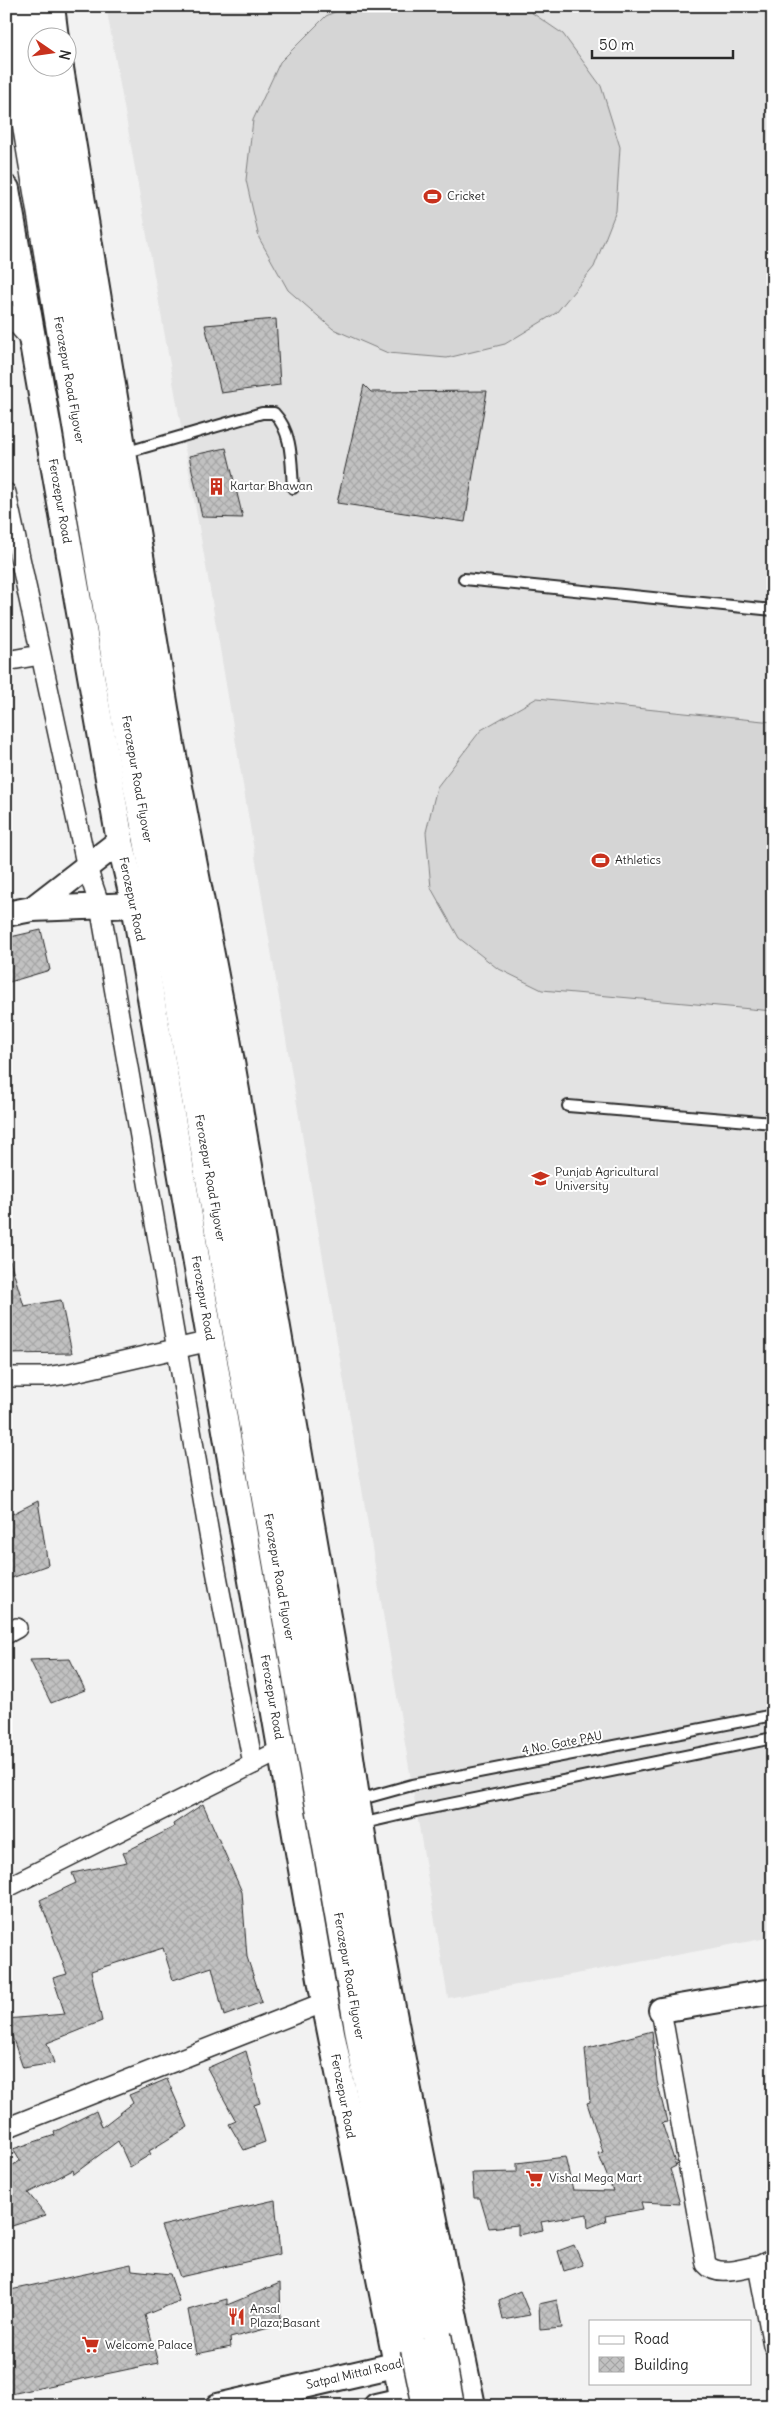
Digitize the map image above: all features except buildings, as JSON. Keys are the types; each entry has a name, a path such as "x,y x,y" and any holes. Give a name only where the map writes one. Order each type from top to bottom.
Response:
{"main road":[{"name":"Ferozepur Road Flyover","path":"7,6 134,768 180,1006 416,2349"},
{"path":"32,6 36,28"},
{"path":"51,6 54,28"},
{"name":"Ferozepur Road Flyover","path":"44,78 151,741 262,1328 312,1646 416,2349"},
{"path":"62,78 170,745 228,1039 394,2015 470,2395"},
{"name":"Ferozepur Road","path":"6,189 120,841 135,905 325,2002 416,2349 450,2406"},
{"name":"Ferozepur Road","path":"411,2404 416,2349"}],"street":[{"path":"6,312 32,342"},
{"path":"6,493 87,868 100,906 176,1348 253,1764"},
{"path":"6,661 40,656"},
{"path":"32,909 120,841"},
{"path":"6,914 32,909 135,905"},
{"path":"6,1377 46,1377 66,1374 210,1341"},
{"path":"6,1888 281,1750"},
{"path":"773,1991 661,2010 706,2264 712,2270 719,2272 765,2263 773,2345"},
{"path":"6,2128 325,2002"},
{"name":"Satpal Mittal Road","path":"218,2406 416,2349 461,2350"},
{"path":"376,2406 411,2404 470,2395"}],"lane":[{"path":"123,454 262,413 274,413 284,423 288,435 293,488"},
{"path":"464,579 773,610"},
{"path":"568,1106 773,1123"},
{"name":"4 No. Gate PAU","path":"359,1812 412,1785 773,1715"},
{"path":"359,1812 416,1811 773,1738"}],"shaded area":[{"name":"Punjab Agricultural University","path":"106,6 773,6 773,1937 448,1998 207,572"},
{"name":"Cricket","path":"347,6 522,6 563,34 601,86 620,147 616,211 594,267 556,313 505,344 447,358 388,353 333,329 288,290 259,238 246,180 253,120 280,62 326,16"},
{"name":"Athletics","path":"537,698 773,722 773,1011 542,990 497,968 459,938 431,888 426,832 437,787 481,730"}],"place":[{"name":"Cricket","path":"433,196"},
{"name":"Kartar Bhawan","path":"216,486"},
{"name":"Athletics","path":"601,860"},
{"name":"Punjab Agricultural University","path":"541,1179"},
{"name":"Vishal Mega Mart","path":"535,2178"},
{"name":"Ansal Plaza;Basant","path":"236,2316"},
{"name":"Welcome Palace","path":"91,2345"}]}
